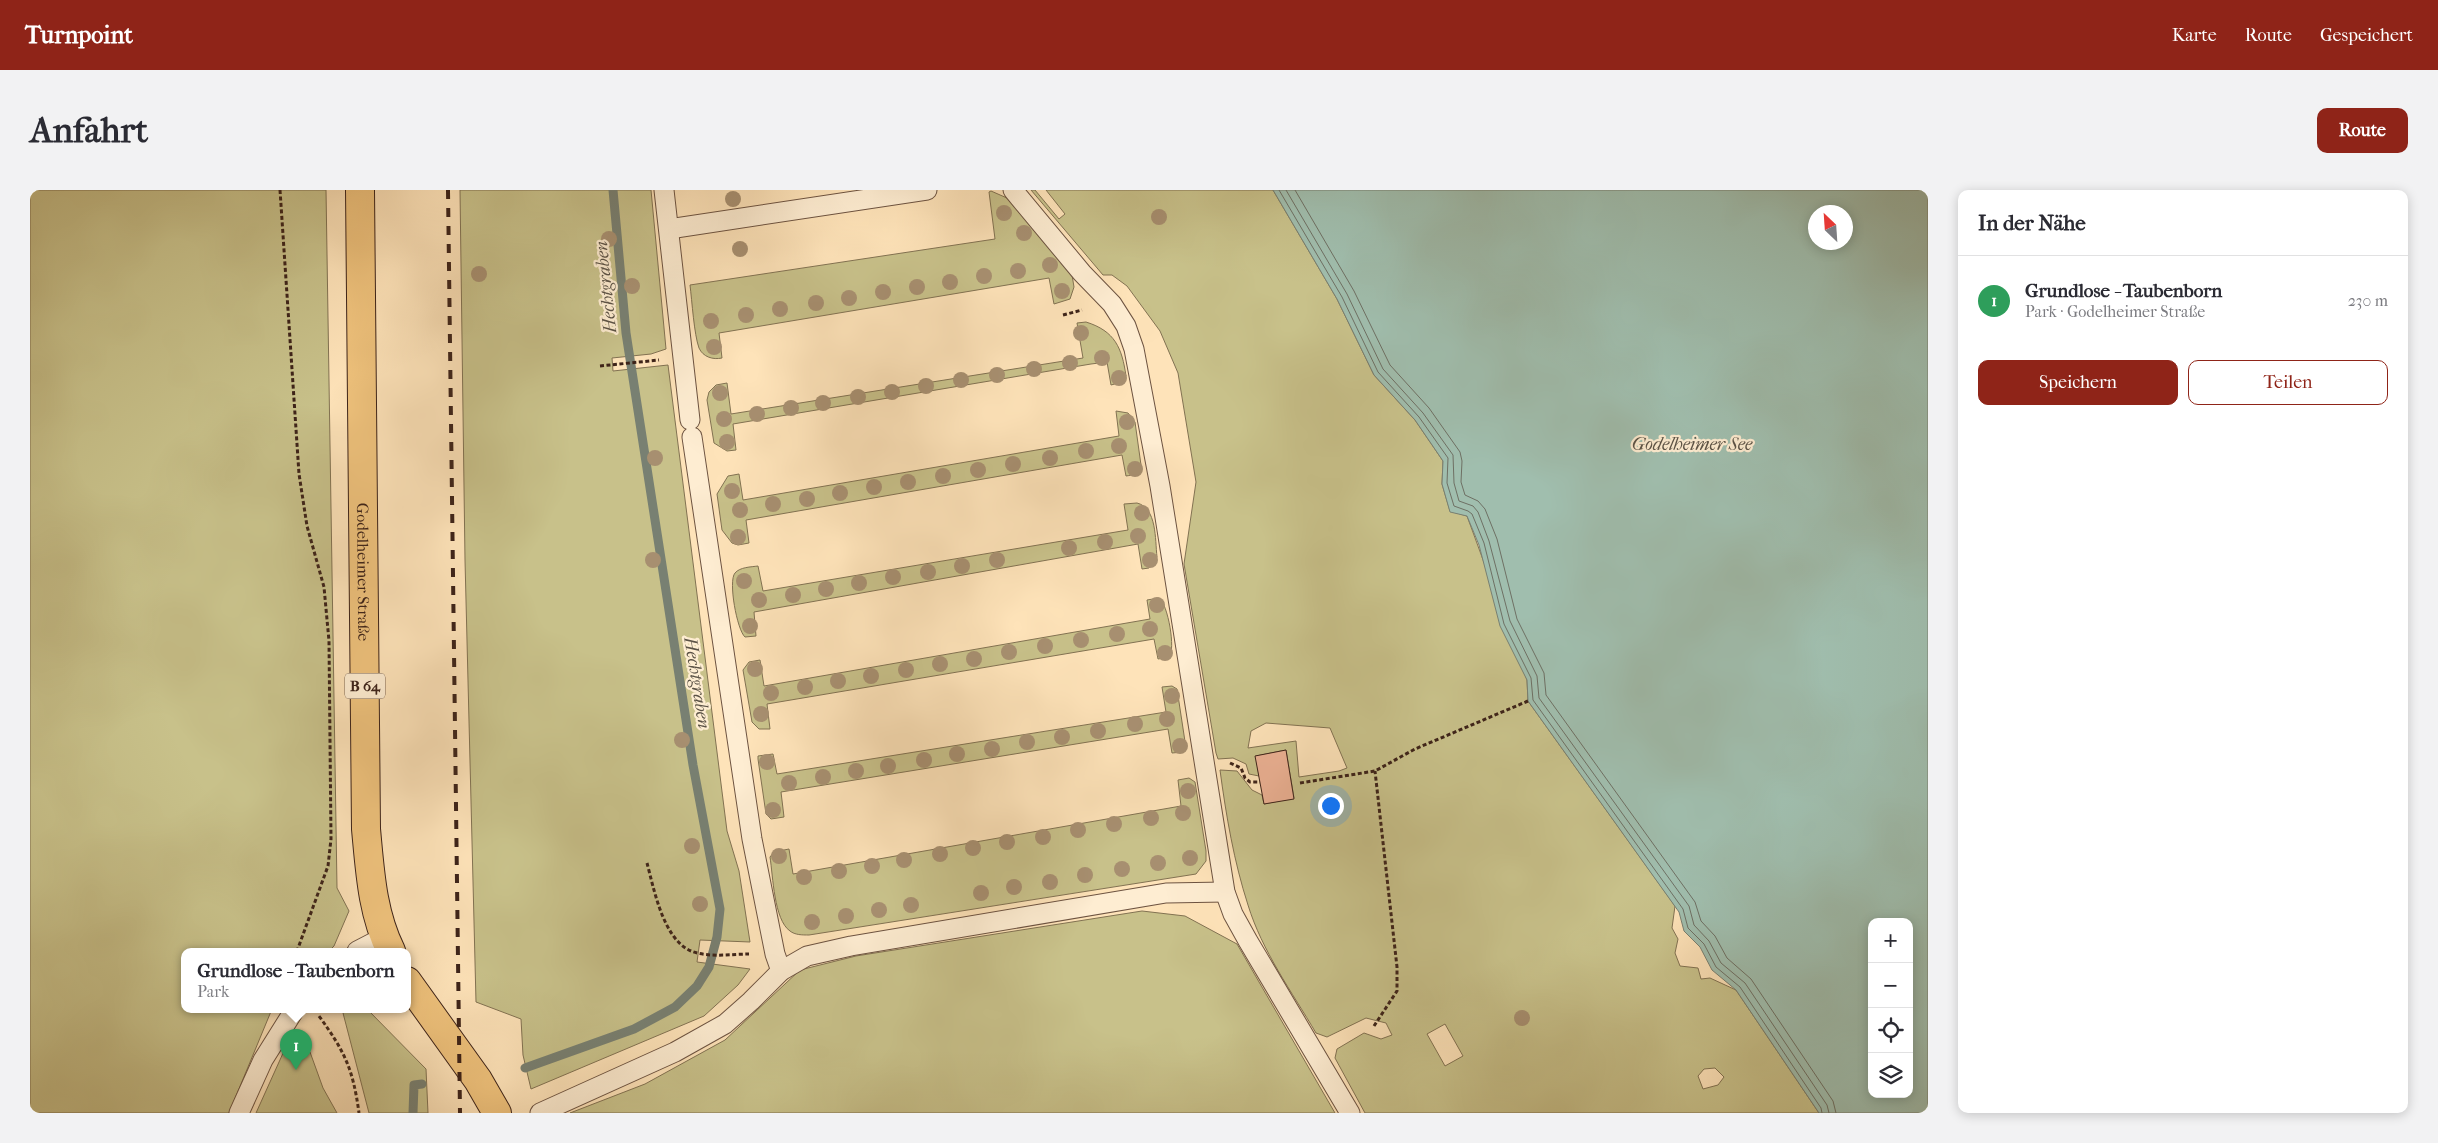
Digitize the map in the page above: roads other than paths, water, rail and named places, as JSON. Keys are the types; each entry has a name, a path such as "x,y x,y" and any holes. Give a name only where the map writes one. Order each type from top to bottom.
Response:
{"main road":[{"name":"Godelheimer Straße","path":"360,190 366,829 373,896 387,944"},
{"path":"411,986 474,1073 497,1113"}],"lane":[{"path":"664,190 691,428 752,839 780,971"},
{"path":"669,229 928,190"},
{"path":"1014,190 1082,273 1112,304 1126,326 1134,349 1160,486 1225,892 1233,914 1248,941 1350,1113"},
{"path":"540,1113 675,1052 725,1024 751,1002 780,971 807,956 850,946 1166,893 1225,892"},
{"path":"370,948 387,944"},
{"path":"239,1113 263,1060 292,1013"}],"water":[{"name":"Godelheimer See","path":"1273,190 1928,190 1928,1113 1819,1113 1736,990 1712,970 1700,947 1684,931 1679,912 1528,701 1527,680 1500,626 1479,545 1467,516 1450,512 1442,484 1443,461 1415,420 1374,375 1337,299"}],"waterway":[{"name":"Hechtgraben","path":"525,1068 634,1029 675,1007 697,986 709,967 717,937 720,909 693,765 626,333 613,190"},
{"name":"Hechtgraben","path":"413,1113 414,1085 422,1084"}],"railway":[{"path":"448,190 460,1113"}],"place":[{"name":"Grundlose - Taubenborn","path":"296,1070"}]}
